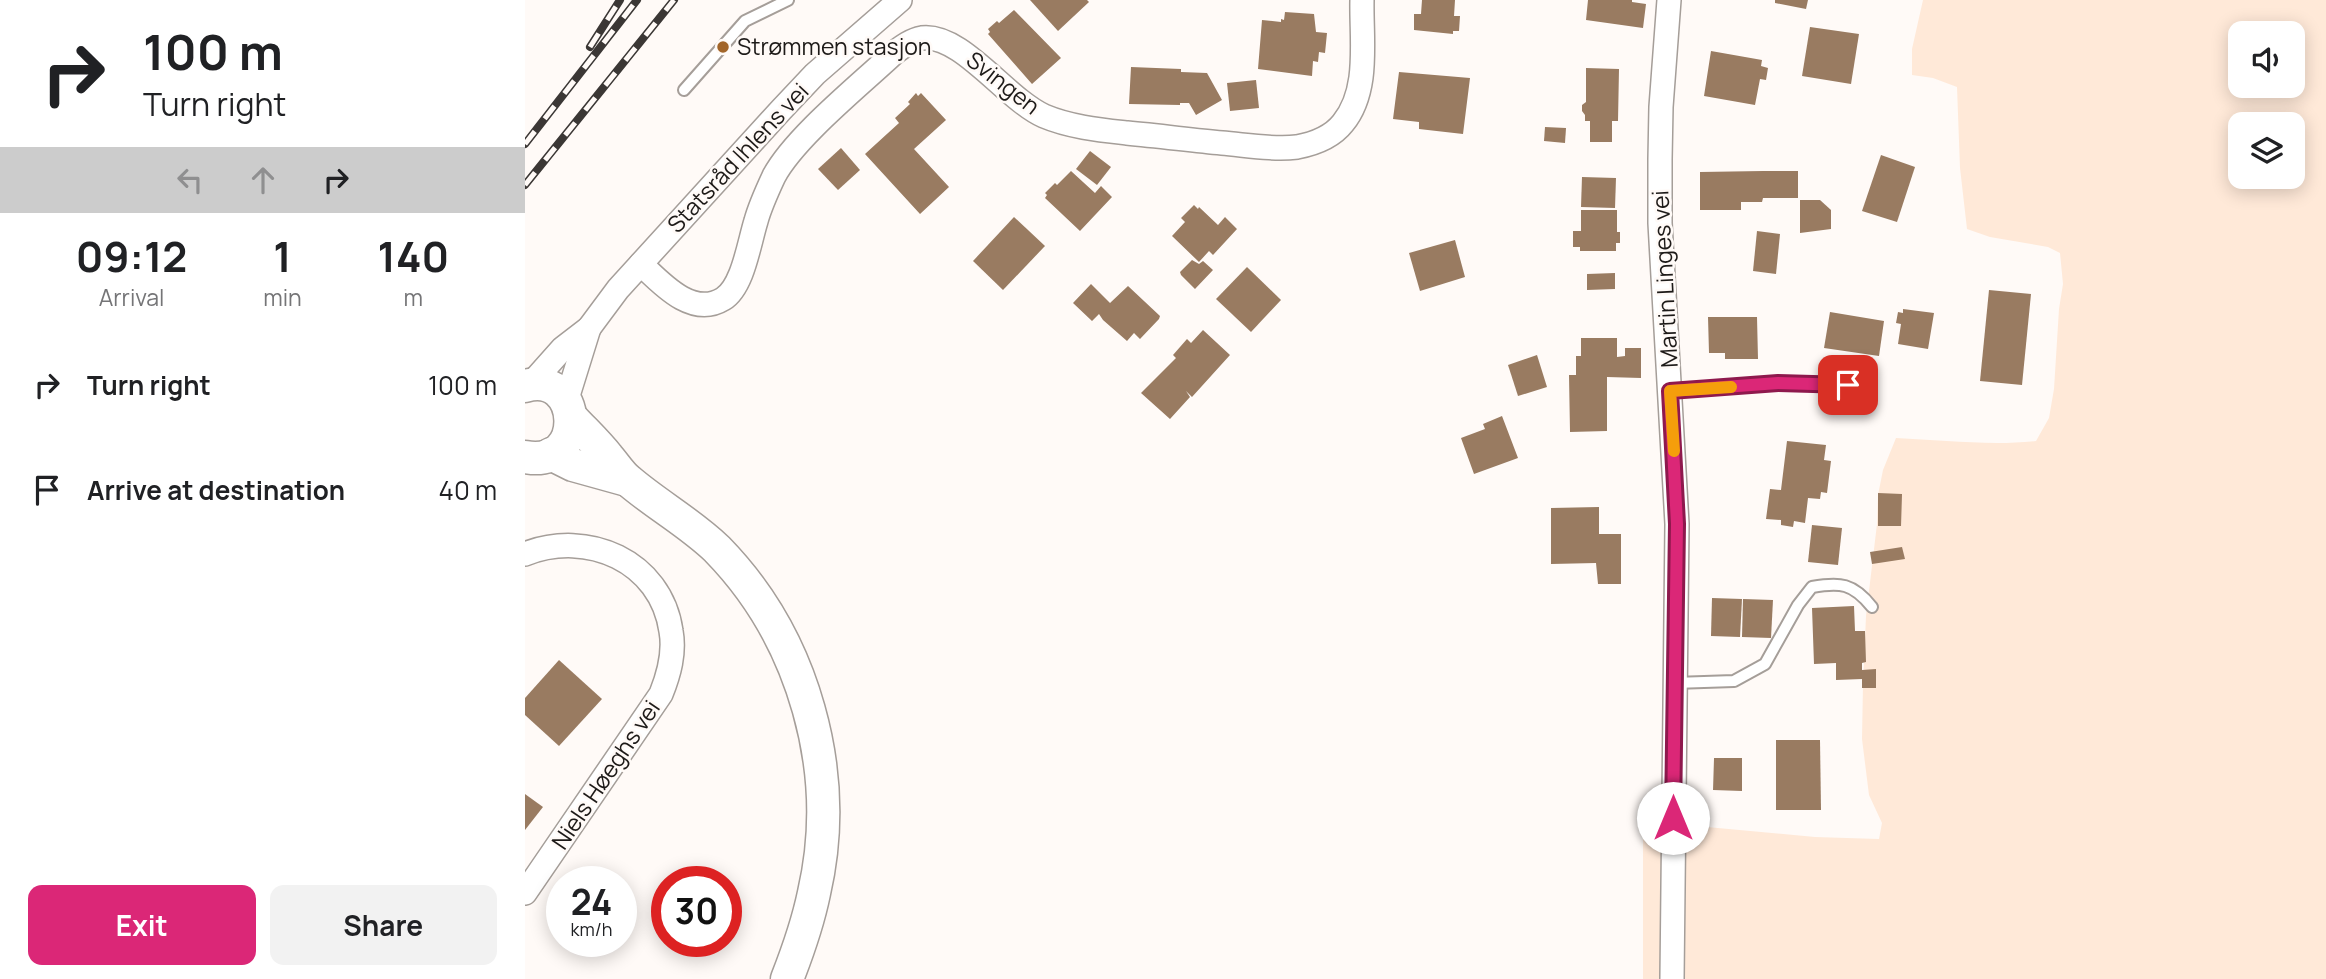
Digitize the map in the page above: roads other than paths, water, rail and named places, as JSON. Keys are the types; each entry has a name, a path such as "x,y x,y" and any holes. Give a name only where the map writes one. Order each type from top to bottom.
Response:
{"main road":[{"name":"Statsråd Ihlens vei","path":"528,385 551,388 569,410 571,429 567,440 538,456"},
{"path":"569,410 627,480 694,528 741,576 778,633 803,690 812,718 820,765 822,830 815,892 787,979"},
{"path":"538,456 627,480"}],"street":[{"name":"Statsråd Ihlens vei","path":"528,385 563,348 589,328 641,264 815,75 900,0"},
{"name":"Svingen","path":"641,264 676,296 689,302 712,303 731,293 767,192 788,156 894,53 923,38 940,40 961,50 1029,109 1068,124 1110,131 1263,146 1293,147 1311,144 1341,126 1352,111 1358,95 1361,76 1362,0"},
{"name":"Martin Linges vei","path":"1669,0 1661,107 1660,223 1677,524 1672,979"},
{"name":"Statsråd Ihlens vei","path":"569,410 589,328"},
{"name":"Niels Høeghs vei","path":"525,554 551,545 566,544 602,550 620,557 636,568 658,594 671,631 672,653 669,674 661,694 525,893"}],"lane":[{"path":"684,90 745,21 788,0"},
{"path":"1670,391 1778,383 1848,385"},
{"path":"1674,683 1734,681 1765,664 1798,605 1812,587 1837,583 1861,593 1872,607"}],"railway":[{"path":"590,47 620,0"},
{"path":"525,144 637,0"},
{"path":"525,185 674,0"}],"place":[{"name":"Strømmen stasjon","path":"723,47"}]}
